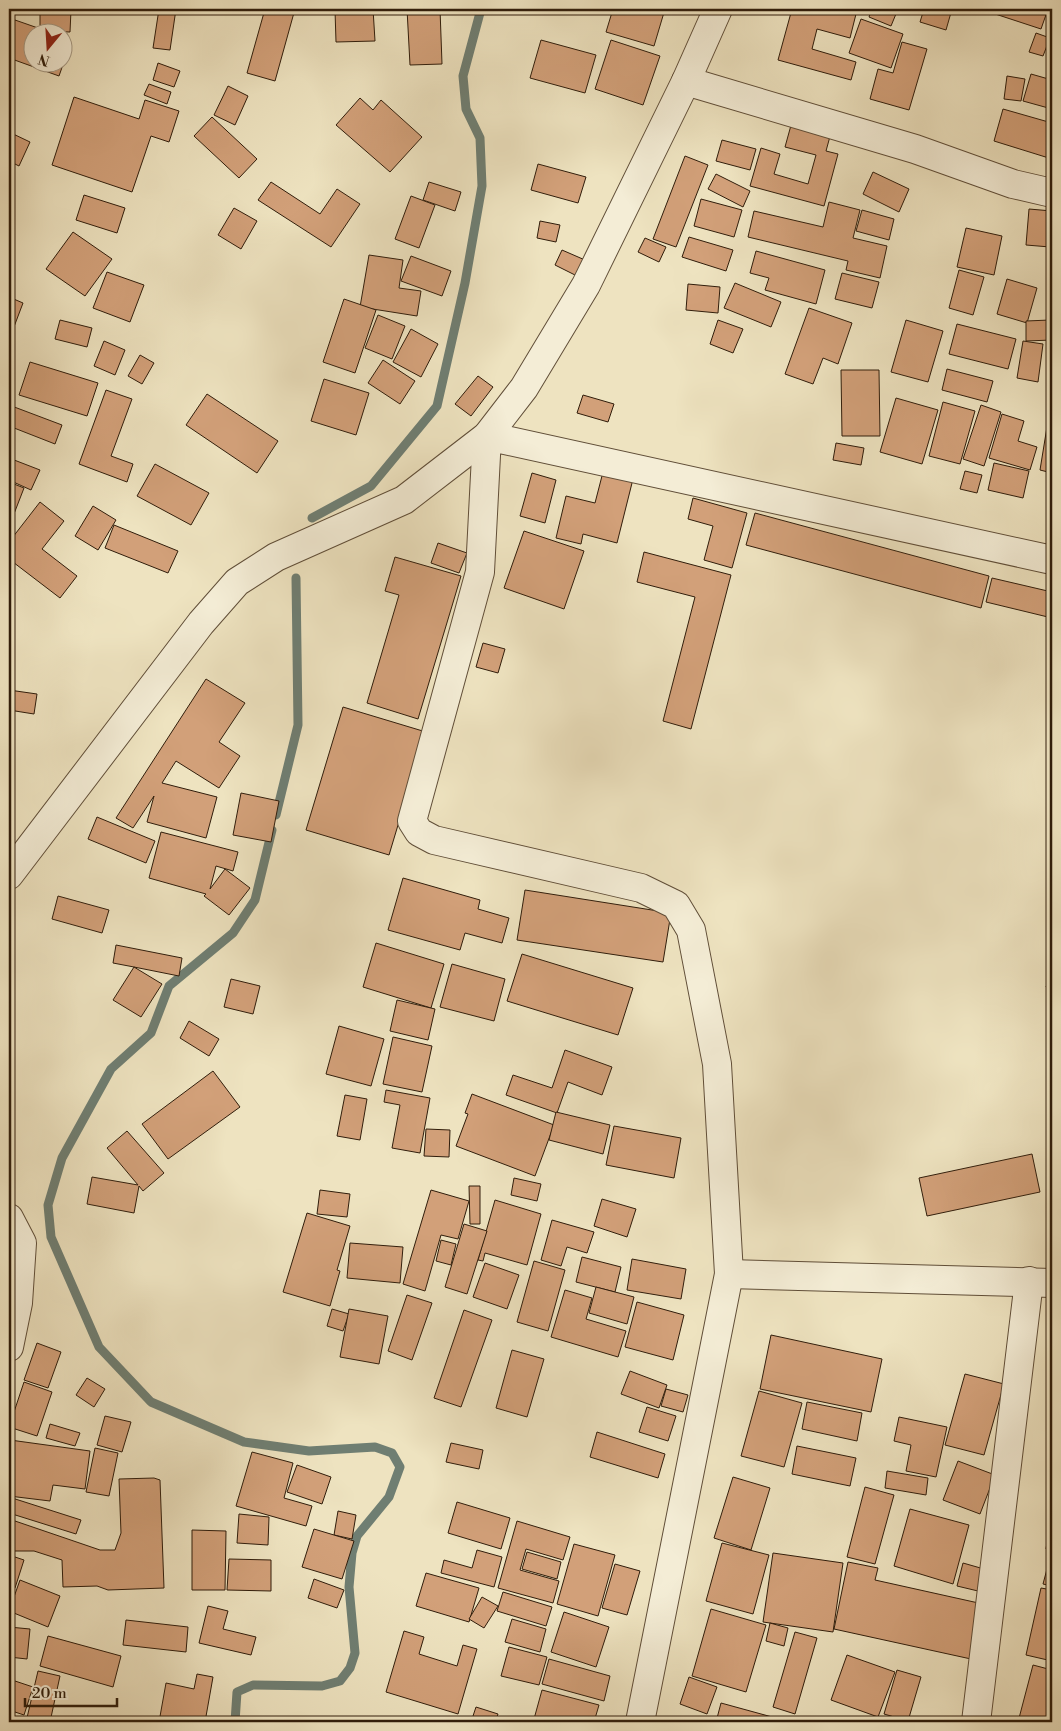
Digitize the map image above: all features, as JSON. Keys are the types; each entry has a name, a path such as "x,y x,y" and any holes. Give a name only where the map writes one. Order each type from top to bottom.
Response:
{"street":[{"path":"9,875 201,623 237,582 276,557 404,500 487,436 524,388 586,286 686,81 718,9"},
{"path":"686,81 915,149 1013,184 1052,194"},
{"path":"487,436 1052,560"},
{"path":"487,436 480,572 412,820 419,832 434,840 642,888 676,906 691,930 717,1064 729,1274 640,1722"},
{"path":"9,1218 22,1243 18,1303 9,1347"},
{"path":"729,1274 1040,1282 976,1722"}],"building":[{"path":"40,9 71,10 70,22 40,22"},
{"path":"159,9 176,9 170,50 153,48"},
{"path":"208,9 232,9 209,14"},
{"path":"265,9 295,9 275,81 247,73"},
{"path":"373,9 375,41 336,42 335,10"},
{"path":"407,9 440,9 442,64 410,65"},
{"path":"613,9 665,9 654,46 606,32"},
{"path":"792,9 857,10 850,38 817,29 812,49 856,62 851,80 778,60"},
{"path":"872,9 898,9 891,26 869,17"},
{"path":"924,9 952,9 946,30 920,22"},
{"path":"980,9 1048,9 1041,29"},
{"path":"861,19 903,34 891,68 849,53"},
{"path":"15,20 22,22 22,63 9,58 9,37"},
{"path":"1036,33 1050,38 1043,56 1029,52"},
{"path":"541,40 596,55 585,93 530,78"},
{"path":"611,40 660,56 643,105 595,89"},
{"path":"902,42 927,49 909,110 870,99 878,69 893,73"},
{"path":"158,63 180,71 174,87 153,80"},
{"path":"48,72 60,72 59,76"},
{"path":"1031,74 1052,80 1052,109 1023,101"},
{"path":"1007,76 1025,79 1021,101 1004,99"},
{"path":"149,84 171,92 167,104 144,95"},
{"path":"228,86 248,96 235,125 214,115"},
{"path":"74,97 139,119 145,100 179,111 169,142 151,136 132,192 52,165"},
{"path":"360,98 373,110 381,100 422,137 390,172 336,125"},
{"path":"1003,109 1052,123 1052,159 994,141"},
{"path":"212,117 257,159 239,178 194,136"},
{"path":"793,118 832,129 826,151 838,154 824,206 750,186 761,148 780,154 774,174 808,184 816,155 785,147"},
{"path":"9,132 30,142 19,166 9,161"},
{"path":"722,140 756,149 750,170 716,161"},
{"path":"685,156 708,165 676,247 653,239"},
{"path":"538,164 586,177 578,203 531,190"},
{"path":"873,172 909,189 899,212 863,194"},
{"path":"716,174 750,191 743,207 708,189"},
{"path":"271,182 320,214 337,189 360,204 331,247 258,200"},
{"path":"429,182 461,192 455,211 423,200"},
{"path":"84,195 125,208 117,233 76,220"},
{"path":"411,196 435,205 419,248 395,239"},
{"path":"701,199 742,210 734,237 694,226"},
{"path":"829,202 860,210 853,238 887,246 880,278 846,270 848,261 748,237 754,211 823,227"},
{"path":"234,208 257,221 241,249 218,235"},
{"path":"1029,209 1052,211 1050,247 1026,245"},
{"path":"862,210 894,219 889,240 856,231"},
{"path":"540,221 560,225 556,242 537,238"},
{"path":"966,228 1002,236 994,275 957,267"},
{"path":"73,232 112,259 85,296 46,269"},
{"path":"689,237 733,250 726,271 682,257"},
{"path":"645,238 666,247 659,262 638,252"},
{"path":"562,250 585,260 577,276 555,265"},
{"path":"756,251 825,270 816,304 765,290 769,278 750,273"},
{"path":"369,255 403,260 399,288 421,291 417,316 360,307"},
{"path":"411,256 451,271 442,296 401,281"},
{"path":"959,270 984,277 973,315 949,308"},
{"path":"107,272 144,285 130,322 93,308"},
{"path":"842,273 879,282 872,308 835,299"},
{"path":"1007,279 1037,288 1027,323 997,314"},
{"path":"735,283 781,302 771,327 724,308"},
{"path":"688,284 720,287 718,313 686,310"},
{"path":"9,297 23,303 9,340"},
{"path":"344,299 376,310 355,373 323,362"},
{"path":"1049,302 1052,302 1052,340 1026,341 1026,321 1050,320"},
{"path":"809,308 852,323 838,364 823,358 813,384 785,374"},
{"path":"378,315 405,326 392,359 365,348"},
{"path":"60,320 92,328 87,347 55,339"},
{"path":"718,320 743,329 733,353 710,344"},
{"path":"906,320 943,331 928,382 891,372"},
{"path":"957,324 1016,339 1008,369 949,354"},
{"path":"411,329 438,344 421,377 393,362"},
{"path":"104,341 125,350 115,375 94,366"},
{"path":"1023,341 1043,344 1038,382 1017,378"},
{"path":"140,355 154,363 142,384 128,376"},
{"path":"383,360 415,381 400,404 368,383"},
{"path":"30,362 98,383 87,416 19,395"},
{"path":"947,369 993,381 987,402 942,390"},
{"path":"841,370 879,370 880,436 842,436"},
{"path":"478,376 493,387 471,416 455,404"},
{"path":"324,379 369,393 356,435 311,421"},
{"path":"106,390 132,399 111,456 133,464 127,482 79,464"},
{"path":"207,394 278,441 257,473 186,425"},
{"path":"583,395 614,404 608,422 577,413"},
{"path":"1052,396 1052,473 1040,470"},
{"path":"896,398 938,410 922,464 880,452"},
{"path":"943,402 975,411 960,464 929,456"},
{"path":"9,405 62,425 55,444 9,426"},
{"path":"981,405 1001,412 984,466 963,459"},
{"path":"1002,414 1024,421 1018,441 1037,447 1030,470 989,458"},
{"path":"836,443 864,448 861,465 833,460"},
{"path":"9,458 40,470 31,490 9,480"},
{"path":"994,463 1029,471 1023,498 988,490"},
{"path":"155,464 209,493 191,525 137,496"},
{"path":"965,471 982,475 977,493 960,489"},
{"path":"603,472 633,479 617,543 583,534 581,544 556,538 566,496 595,503"},
{"path":"532,473 556,480 545,523 520,516"},
{"path":"9,482 24,488 12,519 9,518"},
{"path":"693,498 747,513 732,568 704,560 713,526 688,519"},
{"path":"40,502 64,521 42,549 77,576 60,598 9,559 9,542"},
{"path":"93,506 116,520 98,550 75,536"},
{"path":"755,513 989,576 981,608 746,545"},
{"path":"114,525 178,551 168,573 105,548"},
{"path":"524,531 584,551 564,609 504,588"},
{"path":"438,543 467,553 459,573 431,563"},
{"path":"644,552 731,575 691,729 663,721 695,597 637,582"},
{"path":"395,557 461,576 418,719 367,703 399,595 385,591"},
{"path":"992,578 1052,592 1052,618 986,602"},
{"path":"483,643 505,649 498,673 476,667"},
{"path":"206,679 245,703 219,742 240,756 219,788 176,761 162,783 217,797 206,838 147,822 154,796 133,828 116,818"},
{"path":"9,690 37,694 34,714 9,710"},
{"path":"343,707 426,732 389,855 306,830"},
{"path":"241,793 279,801 271,842 233,835"},
{"path":"97,817 155,841 146,863 88,839"},
{"path":"161,832 238,852 233,871 216,866 210,889 225,869 250,888 229,915 204,896 206,894 149,878"},
{"path":"403,878 480,900 478,909 509,918 502,943 465,933 460,950 388,930"},
{"path":"525,890 671,913 663,962 517,940"},
{"path":"58,896 109,910 102,933 52,919"},
{"path":"376,943 444,964 431,1008 363,987"},
{"path":"116,945 182,958 179,976 113,963"},
{"path":"522,954 633,988 618,1035 507,1001"},
{"path":"452,964 505,979 494,1021 440,1007"},
{"path":"134,967 162,984 141,1017 113,1000"},
{"path":"231,979 260,986 253,1014 224,1007"},
{"path":"1052,984 1052,1003 1046,986"},
{"path":"397,1000 435,1009 428,1040 390,1031"},
{"path":"189,1021 219,1039 209,1056 180,1038"},
{"path":"339,1026 384,1039 371,1086 326,1074"},
{"path":"393,1037 432,1046 422,1092 383,1084"},
{"path":"565,1050 612,1067 602,1095 568,1082 557,1113 506,1095 513,1075 552,1088"},
{"path":"213,1071 240,1107 168,1159 142,1124"},
{"path":"386,1090 430,1098 420,1153 392,1148 400,1105 384,1102"},
{"path":"472,1094 554,1125 535,1176 456,1146 468,1114 465,1113"},
{"path":"345,1095 367,1099 360,1140 337,1136"},
{"path":"556,1112 610,1125 603,1154 549,1140"},
{"path":"614,1126 681,1138 674,1178 606,1165"},
{"path":"426,1129 450,1130 449,1157 424,1156"},
{"path":"127,1131 164,1173 143,1191 139,1186 134,1213 87,1204 92,1177 138,1185 107,1148"},
{"path":"1032,1154 1040,1192 927,1216 919,1178"},
{"path":"514,1178 541,1184 537,1201 511,1195"},
{"path":"469,1186 480,1186 480,1224 470,1224"},
{"path":"320,1190 350,1194 347,1217 317,1214"},
{"path":"431,1190 469,1201 458,1239 441,1235 425,1291 403,1284"},
{"path":"602,1199 636,1209 627,1237 594,1226"},
{"path":"495,1200 541,1214 527,1265 485,1253 483,1261 478,1260"},
{"path":"307,1213 350,1226 337,1270 340,1271 330,1306 283,1292"},
{"path":"552,1220 594,1232 587,1253 567,1247 561,1266 541,1260"},
{"path":"464,1224 487,1231 467,1294 445,1287"},
{"path":"441,1240 456,1244 451,1265 436,1261"},
{"path":"350,1243 403,1247 400,1283 347,1278"},
{"path":"582,1257 621,1267 615,1292 576,1282"},
{"path":"632,1259 686,1269 681,1299 627,1290"},
{"path":"534,1261 565,1270 548,1331 517,1322"},
{"path":"485,1263 519,1275 507,1309 473,1297"},
{"path":"596,1287 634,1297 627,1324 589,1313"},
{"path":"565,1290 592,1298 586,1319 626,1331 618,1357 551,1337"},
{"path":"407,1295 432,1303 412,1360 388,1351"},
{"path":"637,1302 684,1315 673,1360 625,1347"},
{"path":"332,1309 349,1314 343,1331 327,1326"},
{"path":"349,1309 388,1316 379,1364 340,1357"},
{"path":"464,1310 492,1320 461,1407 434,1398"},
{"path":"771,1335 882,1359 871,1412 760,1389"},
{"path":"37,1343 61,1352 48,1388 24,1380"},
{"path":"512,1350 544,1359 527,1417 496,1408"},
{"path":"630,1371 667,1385 659,1408 621,1394"},
{"path":"965,1374 1004,1384 984,1455 945,1445"},
{"path":"87,1378 105,1389 94,1407 76,1395"},
{"path":"24,1382 52,1392 37,1436 9,1427"},
{"path":"666,1389 688,1395 683,1412 661,1406"},
{"path":"759,1391 802,1403 784,1467 741,1456"},
{"path":"807,1402 862,1413 857,1441 802,1429"},
{"path":"647,1407 676,1416 668,1441 639,1432"},
{"path":"105,1416 131,1422 122,1452 97,1445"},
{"path":"899,1417 947,1427 936,1477 906,1471 911,1445 894,1441"},
{"path":"50,1424 80,1433 75,1446 46,1438"},
{"path":"597,1432 665,1454 658,1478 590,1457"},
{"path":"10,1440 90,1451 85,1489 53,1485 50,1501 9,1496"},
{"path":"451,1443 483,1450 479,1469 446,1462"},
{"path":"797,1446 856,1458 850,1486 792,1474"},
{"path":"95,1448 118,1453 109,1496 86,1492"},
{"path":"252,1452 293,1463 284,1498 312,1506 306,1526 236,1506"},
{"path":"958,1461 995,1475 980,1514 943,1500"},
{"path":"297,1465 331,1477 322,1504 287,1492"},
{"path":"887,1471 928,1478 926,1495 885,1488"},
{"path":"733,1477 770,1488 751,1550 714,1538"},
{"path":"154,1478 160,1480 164,1588 108,1590 97,1586 63,1587 62,1560 34,1551 9,1551 9,1522 15,1521 100,1550 115,1550 121,1533 119,1479"},
{"path":"865,1487 894,1495 875,1564 847,1557"},
{"path":"9,1497 81,1520 76,1534 9,1513"},
{"path":"457,1502 510,1518 501,1549 448,1533"},
{"path":"910,1509 969,1525 953,1584 894,1566"},
{"path":"338,1511 356,1515 352,1539 334,1535"},
{"path":"239,1514 269,1517 268,1545 237,1543"},
{"path":"517,1521 570,1537 563,1560 526,1549 520,1570 559,1581 553,1603 498,1588"},
{"path":"1049,1528 1052,1528 1052,1549 1046,1549"},
{"path":"314,1529 354,1541 342,1579 302,1567"},
{"path":"192,1530 226,1531 225,1590 192,1590"},
{"path":"722,1543 769,1555 753,1614 706,1601"},
{"path":"574,1544 615,1555 598,1616 557,1604"},
{"path":"477,1550 502,1557 494,1587 441,1573 444,1560 472,1568"},
{"path":"527,1552 561,1562 557,1579 522,1569"},
{"path":"773,1553 843,1563 833,1632 763,1622"},
{"path":"9,1555 24,1560 15,1588 9,1586"},
{"path":"229,1559 271,1560 271,1591 227,1590"},
{"path":"848,1562 878,1568 875,1580 983,1604 971,1659 834,1629"},
{"path":"963,1563 984,1569 978,1591 957,1586"},
{"path":"615,1564 640,1571 627,1615 602,1608"},
{"path":"1047,1569 1052,1571 1052,1586 1043,1584"},
{"path":"426,1573 479,1588 469,1622 416,1606"},
{"path":"314,1579 344,1590 337,1608 308,1598"},
{"path":"20,1580 60,1596 48,1627 9,1611"},
{"path":"1041,1588 1052,1590 1052,1661 1026,1655"},
{"path":"503,1592 552,1607 546,1626 497,1611"},
{"path":"482,1597 498,1606 484,1628 469,1619"},
{"path":"208,1606 228,1611 223,1629 256,1637 251,1655 199,1643"},
{"path":"711,1609 766,1625 746,1692 692,1676"},
{"path":"564,1612 609,1627 596,1667 551,1652"},
{"path":"512,1619 546,1629 540,1652 505,1642"},
{"path":"126,1620 188,1627 186,1652 123,1645"},
{"path":"770,1623 788,1628 784,1646 766,1641"},
{"path":"9,1627 30,1629 27,1659 9,1657"},
{"path":"404,1631 424,1637 419,1654 457,1666 463,1645 477,1649 458,1714 386,1692"},
{"path":"795,1632 817,1638 795,1714 773,1707"},
{"path":"48,1636 121,1656 113,1687 40,1666"},
{"path":"509,1647 547,1657 539,1685 501,1676"},
{"path":"847,1655 895,1672 878,1717 831,1700"},
{"path":"549,1659 610,1676 604,1701 542,1684"},
{"path":"1033,1665 1052,1670 1052,1722 1018,1722"},
{"path":"897,1670 921,1677 908,1721 884,1714"},
{"path":"38,1671 60,1676 50,1722 26,1722"},
{"path":"197,1674 213,1677 205,1722 159,1722 166,1683 194,1689"},
{"path":"689,1677 717,1687 707,1714 680,1704"},
{"path":"9,1679 33,1687 24,1715 9,1710"},
{"path":"542,1690 599,1705 594,1722 545,1722 534,1719"},
{"path":"721,1703 783,1720 782,1722 716,1722"},
{"path":"476,1707 498,1714 495,1722 471,1722"}],"waterway":[{"path":"312,518 371,486 437,406 465,283 482,186 480,138 466,109 463,76 481,9"},
{"path":"276,815 298,725 296,578"},
{"path":"235,1722 237,1692 253,1685 322,1686 340,1681 350,1668 355,1653 349,1587 352,1553 357,1536 389,1497 400,1467 392,1453 375,1447 309,1451 244,1442 151,1402 99,1347 51,1237 48,1205 62,1158 111,1069 151,1033 169,986 233,933 255,900 272,830"}]}
